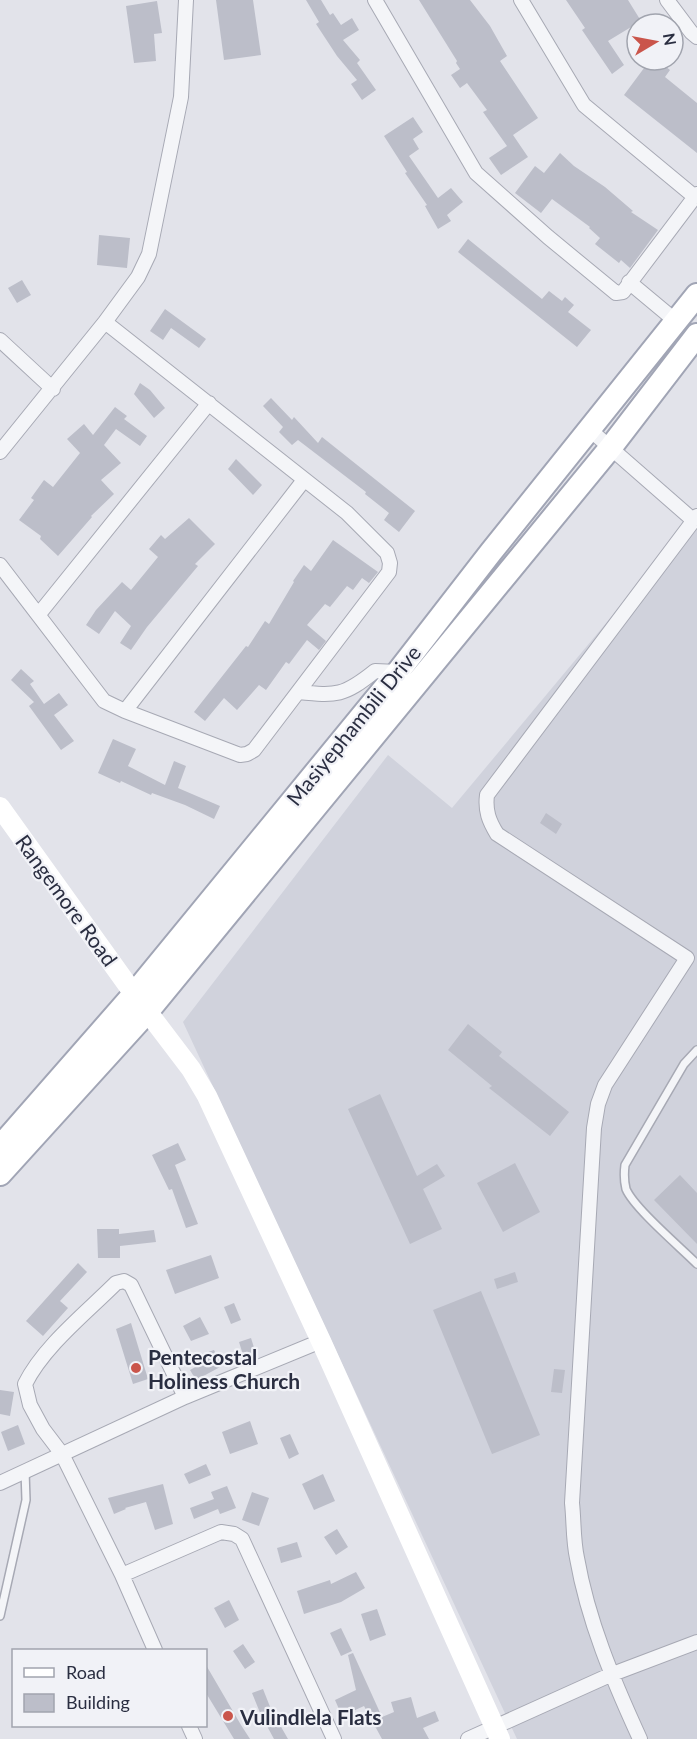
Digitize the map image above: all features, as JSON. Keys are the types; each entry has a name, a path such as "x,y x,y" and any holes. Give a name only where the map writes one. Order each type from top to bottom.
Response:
{"main road":[{"name":"Masiyephambili Drive","path":"0,1147 141,1003 398,672 697,295"},
{"name":"Masiyephambili Drive","path":"0,1174 141,1003 611,447 697,335"}],"street":[{"path":"0,452 105,322 138,277 148,254 181,97 186,0"},
{"path":"375,0 476,173 616,293 623,292 696,196 584,105 521,0"},
{"path":"667,0 690,32 697,37"},
{"path":"629,282 677,322"},
{"path":"0,565 99,696 125,711 243,755 254,750 389,572 389,558 383,546 347,513 105,322"},
{"path":"0,340 53,389"},
{"path":"39,614 209,403"},
{"path":"589,429 695,518 487,795 486,806 489,819 497,834 692,961 605,1085 598,1104 594,1128 572,1503 576,1556 588,1606 610,1675 640,1739"},
{"path":"125,711 304,480"},
{"path":"298,692 342,693 356,686 375,671 398,672"},
{"name":"Rangemore Road","path":"0,807 191,1069 207,1096 321,1341 498,1733"},
{"path":"155,1649 122,1575 63,1454 30,1405 25,1384 33,1368 116,1283 124,1281 131,1285 185,1397"},
{"path":"0,1483 185,1397 321,1341"},
{"path":"122,1575 221,1532 234,1534 242,1539 334,1739"},
{"path":"468,1739 498,1733 610,1675 697,1642"}],"lane":[{"path":"697,1050 684,1064 625,1166 624,1175 626,1189 634,1202 697,1264"},
{"path":"0,1616 26,1500 25,1472"}],"shaded area":[{"path":"697,514 697,1739 517,1739 183,1022 388,755 452,808"}],"building":[{"path":"216,0 253,0 261,55 224,60"},
{"path":"306,0 321,0 330,15 333,13 341,25 352,18 359,30 343,40 360,60 357,63 376,90 362,100 351,84 357,80 337,56 316,24 319,22"},
{"path":"419,0 470,0 490,26 507,56 500,61 538,118 513,135 528,157 501,175 489,158 507,146 483,112 487,110 467,83 460,88 451,75 460,69 457,61"},
{"path":"566,0 628,0 635,12 625,12 625,31 608,41 624,65 612,74 582,30 585,28"},
{"path":"157,1 162,33 154,34 156,61 134,63 126,6"},
{"path":"641,72 669,72 665,77 697,103 697,153 624,95"},
{"path":"413,117 423,132 413,139 419,149 409,156 438,198 451,188 463,202 447,215 451,221 438,229 425,206 427,205 384,136"},
{"path":"560,153 574,166 605,187 633,211 631,212 658,230 630,268 621,260 619,263 595,244 600,238 590,227 552,199 541,213 515,193 535,166 544,173"},
{"path":"99,235 130,238 127,268 97,265"},
{"path":"468,239 542,299 549,291 562,301 565,297 574,305 568,312 591,330 577,347 458,252"},
{"path":"22,280 31,295 17,303 8,288"},
{"path":"165,309 206,339 199,348 171,328 163,340 150,331"},
{"path":"140,383 150,390 165,408 154,418 134,394"},
{"path":"271,398 292,420 294,417 318,443 322,437 415,511 399,532 384,520 389,513 365,494 366,492 298,440 292,445 279,432 283,427 263,406"},
{"path":"115,407 127,416 124,419 147,436 140,446 116,429 104,445 121,463 101,480 114,494 91,516 58,556 40,539 41,536 19,520 34,500 31,498 44,480 53,487 80,453 67,439 84,424 93,435"},
{"path":"236,459 262,485 253,495 228,469"},
{"path":"189,518 215,544 195,564 198,566 147,627 131,650 120,643 131,626 115,611 99,634 86,625 96,610 122,582 131,590 158,557 149,549 161,535 165,539"},
{"path":"333,540 378,572 369,583 362,578 353,590 347,586 330,607 325,604 307,625 326,641 319,650 307,640 289,664 286,662 266,690 259,685 237,710 224,698 205,721 194,712 246,646 248,647 265,621 269,624 304,565 311,571"},
{"path":"21,669 34,681 30,684 44,704 59,693 68,705 54,715 74,741 61,750 29,706 34,702 11,680"},
{"path":"113,739 136,749 128,766 165,785 174,761 186,766 178,788 220,806 214,819 185,805 152,793 151,795 98,773"},
{"path":"546,813 562,824 556,834 540,823"},
{"path":"468,1024 502,1052 499,1056 569,1112 550,1136 489,1088 492,1086 448,1050"},
{"path":"380,1094 417,1176 437,1164 445,1176 423,1189 442,1229 410,1244 348,1109"},
{"path":"178,1143 186,1160 175,1165 198,1224 186,1228 172,1189 169,1190 152,1155"},
{"path":"515,1163 540,1212 503,1232 477,1183"},
{"path":"680,1175 697,1193 697,1244 654,1200"},
{"path":"97,1229 119,1229 119,1234 154,1230 156,1242 120,1246 120,1258 98,1258"},
{"path":"211,1255 219,1278 175,1294 166,1270"},
{"path":"78,1263 87,1272 60,1301 68,1308 43,1336 26,1321"},
{"path":"515,1272 518,1282 497,1289 494,1279"},
{"path":"481,1291 540,1435 492,1454 433,1310"},
{"path":"234,1303 241,1320 231,1324 224,1307"},
{"path":"200,1317 209,1334 191,1341 183,1326"},
{"path":"131,1323 148,1379 133,1384 116,1329"},
{"path":"251,1338 256,1354 244,1358 239,1342"},
{"path":"214,1350 222,1366 196,1380 190,1370 203,1363 199,1355"},
{"path":"554,1369 565,1370 562,1393 551,1392"},
{"path":"0,1390 14,1392 10,1416 0,1414"},
{"path":"250,1421 258,1444 230,1454 222,1432"},
{"path":"18,1425 25,1444 8,1451 1,1432"},
{"path":"290,1434 299,1454 289,1459 280,1438"},
{"path":"206,1464 211,1475 189,1484 184,1474"},
{"path":"323,1474 335,1501 314,1510 302,1484"},
{"path":"163,1484 173,1524 155,1530 146,1502 114,1514 108,1498"},
{"path":"227,1486 236,1508 220,1514 218,1509 194,1519 190,1508 214,1499 211,1492"},
{"path":"252,1492 269,1498 259,1526 242,1520"},
{"path":"337,1529 348,1547 336,1555 324,1537"},
{"path":"297,1542 302,1557 281,1563 277,1548"},
{"path":"356,1572 365,1588 341,1602 304,1614 297,1591 330,1580 331,1584"},
{"path":"229,1600 239,1620 225,1628 214,1608"},
{"path":"377,1609 386,1635 370,1641 361,1614"},
{"path":"341,1628 352,1651 341,1656 330,1633"},
{"path":"243,1644 255,1662 245,1669 233,1651"},
{"path":"353,1653 382,1717 394,1712 391,1702 411,1697 417,1718 435,1711 439,1721 423,1728 429,1739 382,1739 364,1706 342,1716 335,1700 356,1690 348,1655"},
{"name":"Vulindlela Flats","path":"207,1667 250,1739 234,1739 207,1695"},
{"path":"263,1689 278,1727 280,1725 288,1739 274,1739 261,1715 252,1693"}],"place":[{"name":"Pentecostal Holiness Church","path":"136,1368"},
{"name":"Vulindlela Flats","path":"228,1716"}]}
